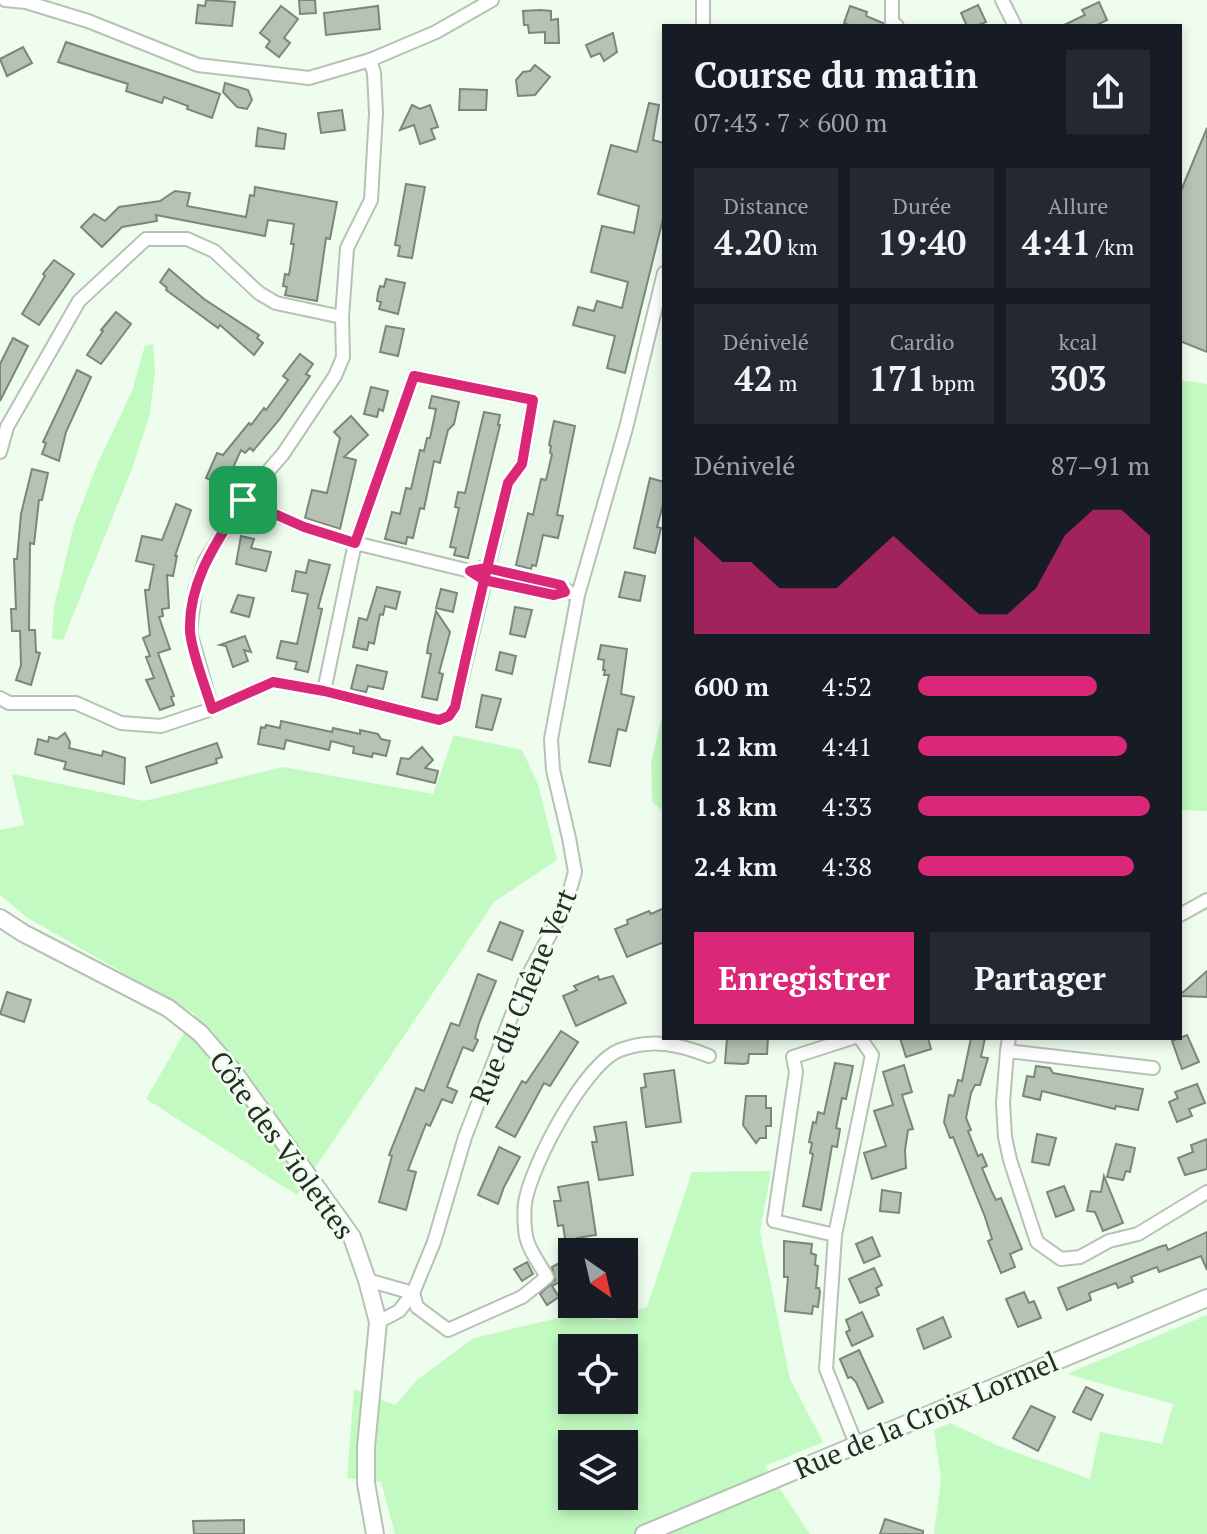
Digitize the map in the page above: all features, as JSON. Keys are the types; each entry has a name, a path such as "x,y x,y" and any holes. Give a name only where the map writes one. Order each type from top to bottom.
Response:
{"street":[{"path":"5,0 26,2 88,21 198,65 309,78 370,60 436,32 492,0"},
{"path":"703,0 703,24"},
{"path":"892,0 894,24"},
{"path":"1005,1 1014,24"},
{"path":"212,709 190,632 195,590 205,561 243,500 283,454 335,376 343,357 342,317 347,248 371,200 376,113 374,73 370,60"},
{"path":"0,452 7,427 79,301 146,239 187,239 214,251 259,293 276,303 342,317"},
{"name":"Rue du Chêne Vert","path":"378,1322 399,1311 413,1293 434,1242 475,1109 525,981 565,907 575,872 553,770 551,739 571,593 626,428 662,281"},
{"path":"5,700 76,703 121,723 161,726 212,709 273,682 324,691 439,720 449,716 455,707 508,483 522,464 533,400 414,376 355,543 324,691"},
{"path":"243,500 304,527 355,543 470,571 561,585 571,593"},
{"path":"1182,914 1207,900"},
{"name":"Côte des Violettes","path":"0,918 168,1008 200,1033 233,1071 352,1237 378,1322 366,1447 366,1483 375,1534"},
{"path":"835,1235 774,1221 796,1072 793,1057 846,1040"},
{"path":"856,1444 826,1369 835,1235 872,1055 861,1040"},
{"path":"367,1280 413,1293 417,1307 448,1330 522,1297 547,1277 527,1240 525,1203 542,1152 587,1076 617,1050 650,1042 683,1045 709,1056"},
{"path":"1153,1068 1008,1045 1003,1103 1005,1137 1037,1242 1061,1259 1080,1257 1109,1241 1138,1234 1207,1192"},
{"name":"Rue de la Croix Lormel","path":"644,1534 1207,1298"}],"green space":[{"path":"153,344 155,371 150,414 132,469 63,640 52,639 54,607 74,525 97,465 132,391 145,345"},
{"path":"1182,380 1207,384 1207,811 1182,810"},
{"path":"662,716 662,810 652,802 651,763"},
{"path":"454,735 522,750 538,784 557,860 494,902 297,1195 146,1099 195,1014 28,918 0,895 0,830 24,825 12,774 144,801 283,767 433,794"},
{"path":"771,1171 760,1232 790,1379 823,1442 765,1466 810,1534 395,1534 381,1482 347,1478 354,1389 395,1405 418,1379 474,1338 558,1318 638,1318 638,1311 647,1307 692,1172"},
{"path":"1207,1315 1207,1534 934,1534 941,1479 934,1430 950,1423 999,1446 1090,1479 1100,1432 1162,1444 1173,1404 1067,1374"}],"building":[{"path":"206,0 235,2 232,26 196,23 198,5 205,6"},
{"path":"299,0 315,0 316,13 300,14"},
{"path":"1099,2 1107,20 1099,24 1066,24 1085,15 1082,10"},
{"path":"978,5 986,22 966,24 961,13"},
{"path":"281,6 298,19 284,38 290,43 279,57 266,47 270,41 260,33"},
{"path":"378,6 380,29 326,35 324,13"},
{"path":"850,6 867,12 866,16 883,24 846,24 844,23"},
{"path":"523,11 551,11 551,20 558,19 559,43 545,43 545,32 529,33 528,25 524,25"},
{"path":"613,33 617,52 604,61 600,53 591,57 586,45"},
{"path":"66,42 220,94 212,118 164,97 162,103 126,91 128,84 58,62"},
{"path":"23,47 32,63 7,76 0,59"},
{"path":"535,65 550,77 535,95 518,96 516,80"},
{"path":"225,83 248,90 252,100 247,109 237,107 223,92"},
{"path":"460,89 487,90 486,110 459,110"},
{"path":"649,103 659,105 653,140 662,142 662,223 625,373 607,368 615,336 573,325 578,307 594,311 597,301 622,308 628,282 591,272 602,226 634,233 639,206 598,194 611,145 637,152"},
{"path":"412,105 420,109 430,105 438,127 431,129 435,139 420,144 414,125 400,130"},
{"path":"342,110 345,130 321,133 318,113"},
{"path":"258,128 286,134 284,149 256,146"},
{"path":"1207,128 1207,352 1182,342 1182,188"},
{"path":"406,184 425,187 412,258 398,256 400,246 395,245"},
{"path":"255,187 337,202 330,239 326,238 317,301 285,295 287,287 283,286 285,274 289,275 294,224 268,220 265,236 156,215 157,221 122,227 102,247 81,227 94,214 105,221 119,207 160,201 175,191 190,193 187,206 246,217 250,195 254,196"},
{"path":"54,260 74,274 39,325 22,314"},
{"path":"169,269 204,299 259,335 257,338 263,343 254,355 220,325 218,328 166,290 160,282"},
{"path":"386,279 405,283 398,314 379,309 381,302 377,301 378,293"},
{"path":"116,312 131,324 101,364 87,355"},
{"path":"386,326 404,329 398,356 380,352"},
{"path":"13,338 28,346 0,401 0,364"},
{"path":"300,354 313,364 306,374 310,376 279,420 253,451 250,448 245,453 241,450 228,479 221,476 218,483 206,478 217,453 223,455 249,423 251,425 264,408 266,410 288,380 283,376"},
{"path":"77,370 91,377 66,432 59,461 42,454 46,443 43,442"},
{"path":"371,387 388,391 383,411 379,409 377,417 364,414"},
{"path":"432,396 459,402 454,424 448,430 440,463 434,461 424,509 420,508 413,538 407,537 406,544 385,539 392,512 400,514 406,488 411,489 420,450 424,451 427,438 430,438 436,409 429,408"},
{"path":"484,412 500,415 500,425 468,558 454,555 456,548 450,547 459,508 455,507 458,492 465,493"},
{"path":"351,416 368,435 344,457 356,460 340,529 305,518 312,490 327,493 340,438 334,432"},
{"path":"554,421 575,426 557,515 563,516 558,538 543,535 536,566 532,565 531,569 516,565 528,513 533,515 541,479 546,480 552,454 549,445"},
{"path":"32,469 48,473 42,500 39,500 34,544 30,543 29,630 35,630 36,652 40,653 31,685 16,680 21,665 20,631 12,631 11,609 16,609 14,559 17,559 21,514"},
{"path":"650,478 662,481 662,508 657,527 661,528 655,553 634,548"},
{"path":"176,504 191,510 175,556 173,576 167,575 169,608 162,609 163,616 159,617 170,649 158,653 174,696 171,697 174,705 160,710 146,680 154,678 143,638 150,635 145,590 149,590 154,565 136,561 142,536 162,540"},
{"path":"241,536 254,539 251,548 271,552 266,571 236,564"},
{"path":"309,560 330,565 318,608 322,609 308,672 295,669 297,662 277,658 281,641 297,644 308,594 292,591 296,571 306,573"},
{"path":"625,572 645,576 640,601 619,597"},
{"path":"377,587 400,592 396,609 385,606 383,615 380,614 374,644 369,642 367,650 353,647 359,618 367,620"},
{"path":"441,589 457,593 453,612 436,608"},
{"path":"238,595 254,598 249,617 231,612"},
{"path":"515,607 532,610 525,637 510,634"},
{"path":"436,611 450,632 439,673 443,674 437,700 422,697"},
{"path":"245,636 251,652 244,650 248,661 233,667 226,646 220,645"},
{"path":"601,645 627,649 621,694 634,697 626,731 618,729 610,766 589,762 609,675 604,675 604,660 598,659"},
{"path":"500,652 516,656 512,674 496,670"},
{"path":"357,665 387,672 383,689 368,686 366,692 351,689"},
{"path":"482,695 501,699 492,730 476,727"},
{"path":"281,721 332,732 333,728 360,734 360,730 378,734 381,739 390,741 386,756 373,753 372,757 353,753 354,747 331,741 329,750 286,740 284,749 258,744 261,727 280,728"},
{"path":"65,733 70,742 69,748 102,756 103,751 125,758 124,784 64,769 66,762 35,754 38,739 48,742 49,737 57,739"},
{"path":"217,743 222,757 216,759 217,763 151,783 146,767"},
{"path":"422,747 433,760 425,768 438,771 435,783 397,774 401,758 409,759"},
{"path":"662,909 662,943 627,957 615,929 628,924 627,920 649,911 651,914"},
{"path":"500,922 523,931 512,960 488,951"},
{"path":"1207,971 1207,997 1182,996"},
{"path":"478,974 496,981 479,1023 475,1038 478,1040 473,1051 463,1047 447,1087 457,1091 452,1103 442,1099 430,1126 426,1124 408,1170 416,1172 406,1210 379,1202 392,1156 389,1155 416,1088 424,1091 451,1023 459,1026"},
{"path":"598,976 599,980 613,976 626,1003 576,1026 563,996 577,990 574,986"},
{"path":"7,992 31,1000 24,1022 0,1014"},
{"path":"561,1031 578,1042 550,1086 544,1083 515,1137 496,1127 522,1081 526,1083"},
{"path":"1187,1035 1199,1062 1182,1069 1172,1041 1182,1040"},
{"path":"727,1040 768,1040 767,1054 749,1054 748,1063 744,1064 725,1063"},
{"path":"901,1040 929,1040 931,1049 906,1057"},
{"path":"971,1040 985,1040 981,1057 988,1058 980,1085 975,1085 971,1093 966,1118 978,1156 982,1154 987,1166 982,1168 992,1192 996,1200 1001,1198 1022,1249 1010,1254 1015,1267 1001,1273 988,1241 992,1239 985,1217 944,1122 949,1095 954,1096 958,1080 962,1081"},
{"path":"835,1063 853,1066 846,1099 842,1098 836,1128 840,1129 837,1147 832,1146 821,1210 803,1206 813,1154 810,1153 812,1143 809,1142 818,1112 824,1114"},
{"path":"904,1065 912,1092 902,1095 913,1129 908,1130 906,1168 872,1179 864,1153 886,1146 874,1111 893,1105 883,1072"},
{"path":"1036,1066 1050,1068 1053,1073 1143,1089 1138,1110 1116,1106 1115,1109 1042,1091 1040,1100 1023,1096 1027,1076 1034,1077"},
{"path":"674,1070 681,1122 646,1127 641,1088 646,1087 644,1074"},
{"path":"1197,1084 1205,1103 1189,1109 1192,1116 1177,1122 1169,1102 1178,1098 1175,1092"},
{"path":"746,1096 766,1096 766,1108 771,1108 771,1126 766,1126 766,1138 760,1138 756,1143 743,1125"},
{"path":"626,1122 633,1175 599,1180 592,1142 597,1142 594,1127"},
{"path":"1037,1134 1056,1138 1049,1165 1032,1162"},
{"path":"1207,1139 1207,1169 1185,1175 1178,1158 1193,1152 1191,1145"},
{"path":"1116,1144 1135,1148 1130,1172 1126,1171 1123,1180 1107,1177"},
{"path":"499,1147 520,1157 498,1204 478,1195"},
{"path":"1104,1176 1123,1223 1103,1231 1095,1212 1087,1211 1091,1191 1101,1192"},
{"path":"588,1182 596,1235 565,1238 563,1225 558,1226 554,1201 561,1201 558,1187"},
{"path":"1064,1186 1074,1210 1056,1217 1047,1192"},
{"path":"882,1190 901,1193 899,1213 880,1211"},
{"path":"1207,1232 1207,1270 1201,1256 1159,1272 1157,1267 1131,1277 1133,1282 1118,1288 1116,1283 1089,1293 1091,1300 1067,1310 1058,1288 1159,1247 1166,1245 1168,1250"},
{"path":"872,1237 880,1256 864,1263 856,1244"},
{"path":"784,1241 812,1244 811,1253 816,1255 815,1265 818,1266 816,1288 820,1292 818,1307 813,1306 812,1314 785,1311 788,1277 784,1277"},
{"path":"527,1262 533,1274 522,1281 514,1269"},
{"path":"558,1264 558,1283 552,1286 558,1298 547,1305 540,1294 555,1280 552,1267"},
{"path":"874,1268 882,1285 876,1288 879,1295 860,1303 849,1279"},
{"path":"1024,1292 1029,1303 1034,1301 1041,1318 1018,1327 1006,1299"},
{"path":"862,1312 873,1336 852,1346 846,1332 850,1330 846,1320"},
{"path":"943,1317 951,1337 924,1349 917,1329"},
{"path":"859,1350 883,1402 868,1409 856,1382 848,1378 840,1359"},
{"path":"1086,1387 1103,1395 1091,1420 1073,1412"},
{"path":"1031,1406 1055,1417 1038,1451 1013,1438"},
{"path":"885,1519 923,1531 923,1534 880,1534"},
{"path":"244,1520 244,1534 194,1534 193,1521"}],"route":[{"path":"243,500 205,561 195,590 190,632 212,709 273,682 324,691 439,720 449,716 455,707 469,643 484,580 487,568 561,585 565,592 554,595 484,580 470,571 487,568 508,483 522,464 533,400 414,376 355,543 304,527 243,500"}]}
